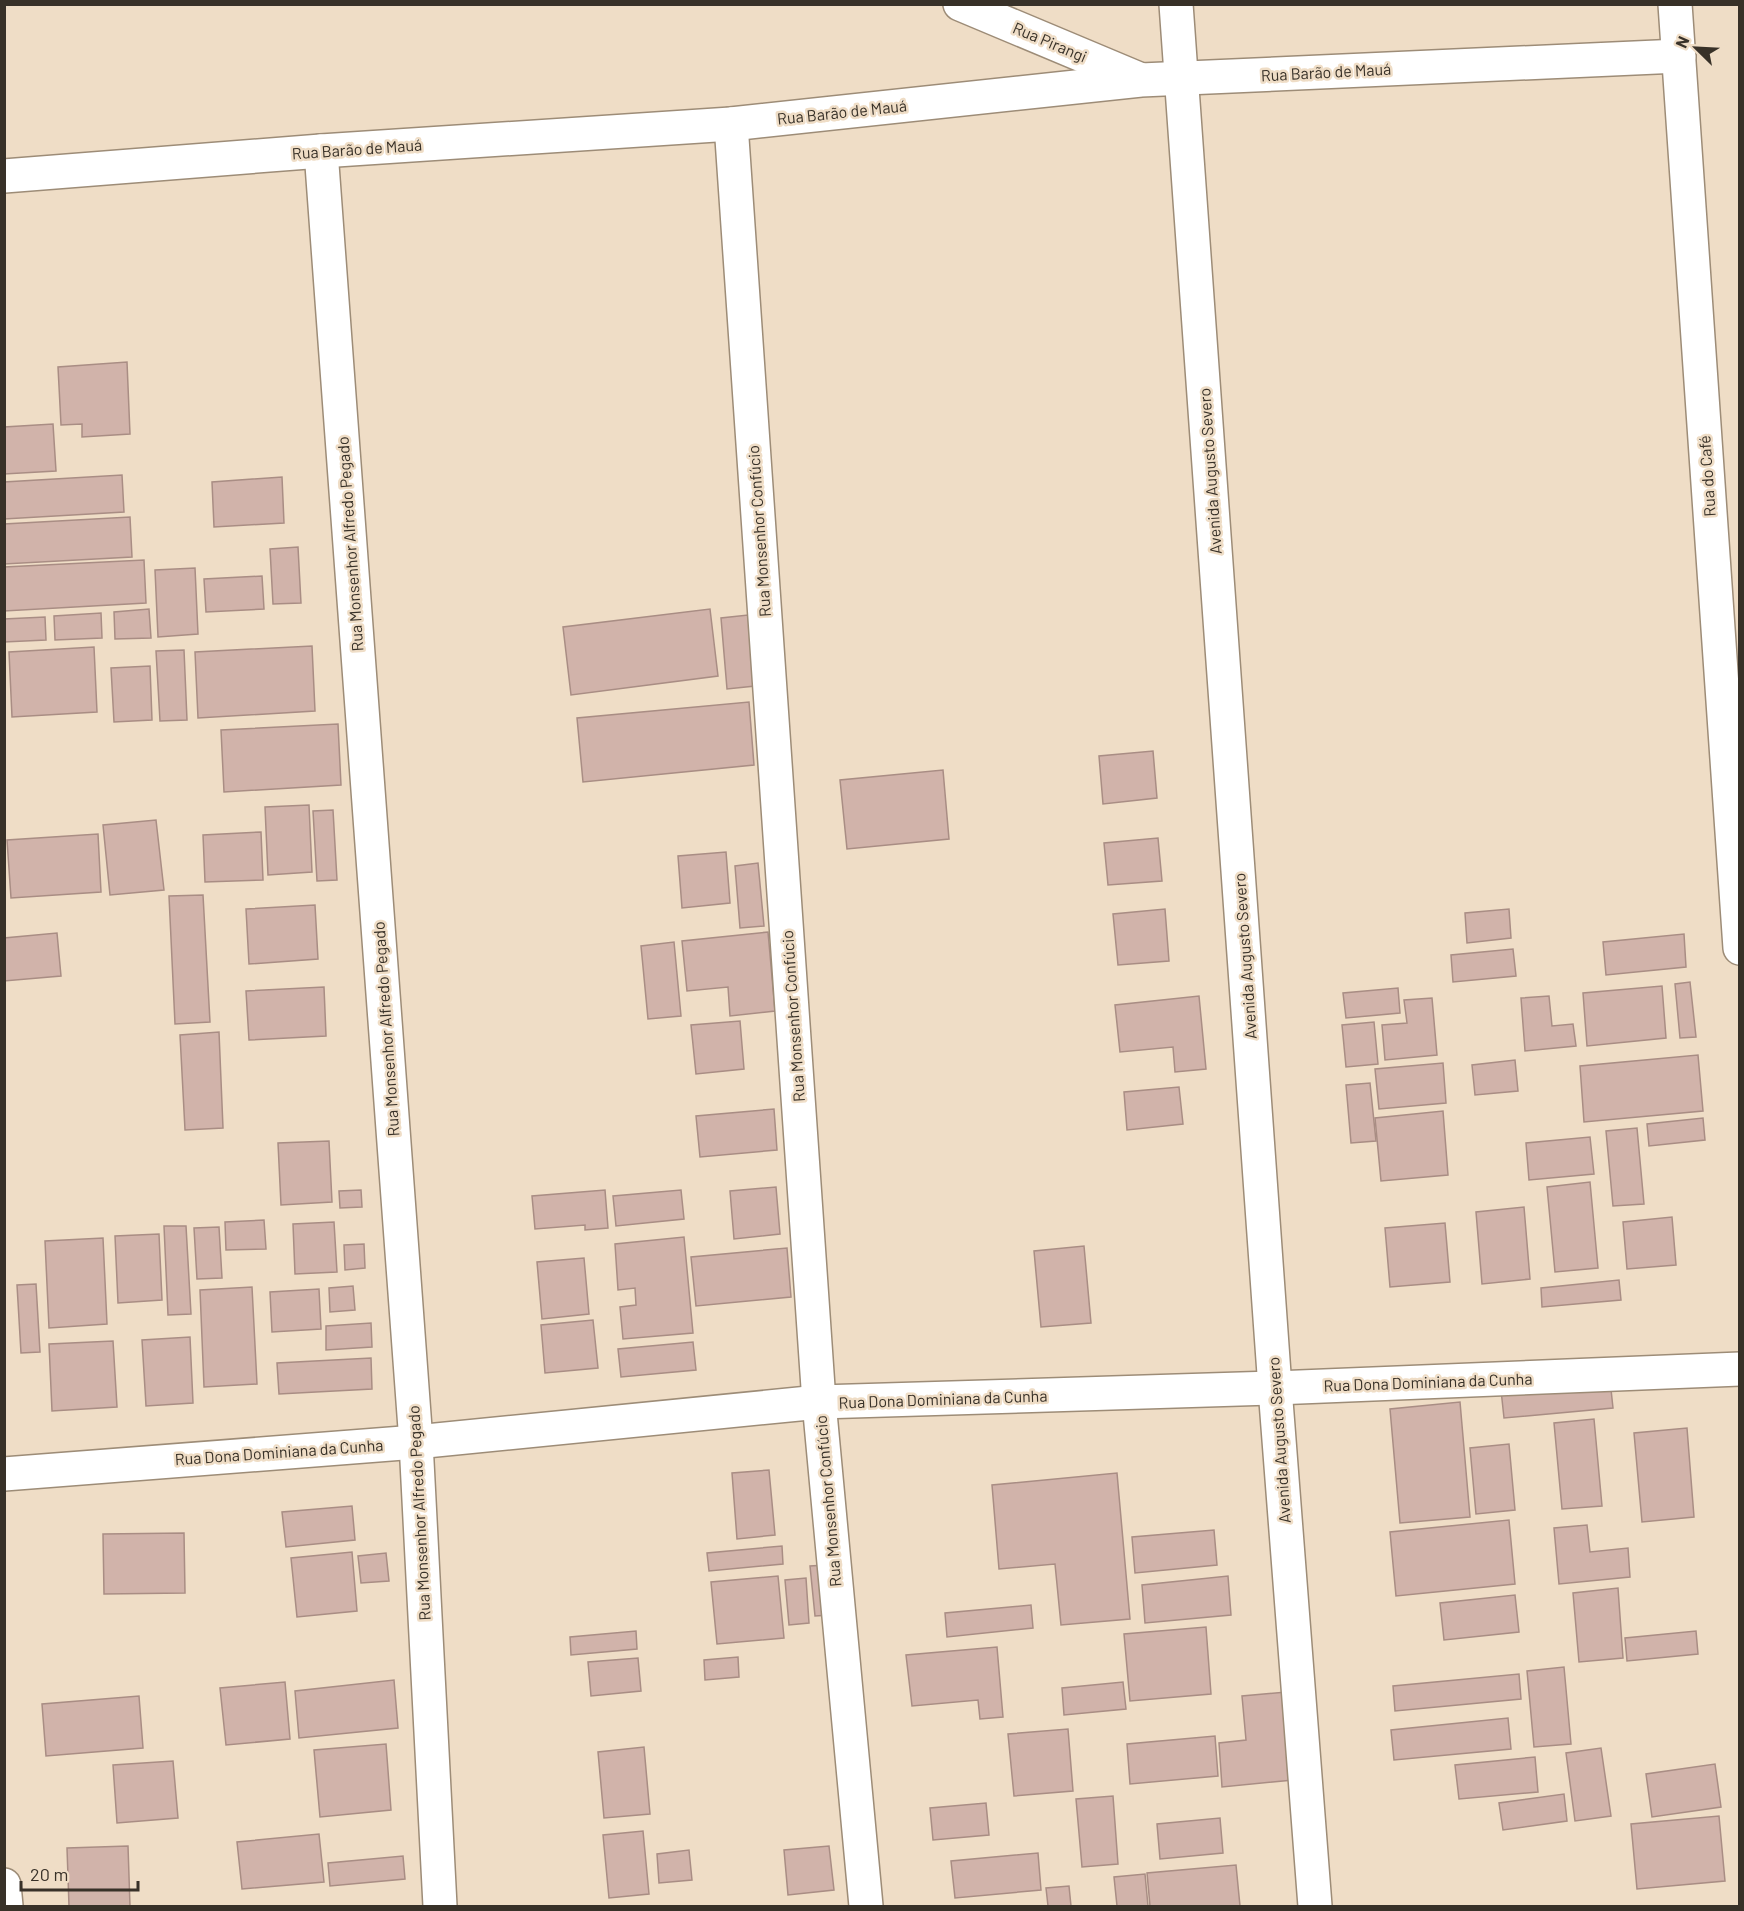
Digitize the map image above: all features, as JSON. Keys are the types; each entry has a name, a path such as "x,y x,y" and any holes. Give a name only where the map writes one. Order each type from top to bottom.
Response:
{"street":[{"name":"Rua Pirangi","path":"960,4 1141,80"},
{"name":"Avenida Augusto Severo","path":"1176,4 1275,1388 1315,1906"},
{"name":"Rua do Café","path":"1675,4 1740,948"},
{"name":"Rua Barão de Mauá","path":"4,176 321,151 731,124 1141,80 1679,56"},
{"name":"Rua Monsenhor Confúcio","path":"731,124 819,1402 866,1906"},
{"name":"Rua Monsenhor Alfredo Pegado","path":"321,151 416,1442 440,1906"},
{"name":"Rua Dona Dominiana da Cunha","path":"4,1474 416,1442 819,1402 1275,1388 1740,1369"},
{"path":"4,1885 6,1906"}],"building":[{"path":"127,362 130,434 82,437 82,424 61,425 58,367"},
{"path":"53,424 56,471 4,474 4,427"},
{"path":"122,475 124,512 4,519 4,482"},
{"path":"282,477 284,523 214,527 212,482"},
{"path":"130,517 132,557 4,564 4,524"},
{"path":"298,547 301,603 273,604 270,549"},
{"path":"144,560 146,603 4,611 4,567"},
{"path":"195,568 198,634 158,637 155,570"},
{"path":"262,576 264,609 206,612 204,579"},
{"path":"149,609 151,638 115,639 114,612"},
{"path":"710,609 718,676 571,695 563,627"},
{"path":"101,613 102,638 55,640 54,616"},
{"path":"748,615 755,686 727,689 721,618"},
{"path":"45,617 46,640 4,642 4,619"},
{"path":"312,646 315,711 198,718 195,652"},
{"path":"94,647 97,712 12,717 9,652"},
{"path":"184,650 187,720 160,721 156,651"},
{"path":"150,666 152,720 114,722 111,668"},
{"path":"749,702 754,765 583,782 577,718"},
{"path":"338,724 341,785 224,792 221,730"},
{"path":"1153,751 1157,798 1103,804 1099,756"},
{"path":"943,770 949,839 847,849 840,780"},
{"path":"309,805 312,872 268,875 265,807"},
{"path":"333,810 337,880 317,881 313,811"},
{"path":"156,820 164,890 110,895 103,825"},
{"path":"261,832 263,880 205,882 203,835"},
{"path":"98,834 101,892 11,898 7,840"},
{"path":"1158,838 1162,881 1108,885 1104,843"},
{"path":"726,852 730,903 682,908 678,856"},
{"path":"758,863 764,926 740,928 735,866"},
{"path":"203,895 210,1022 175,1024 169,896"},
{"path":"315,905 318,959 249,964 246,909"},
{"path":"1165,909 1169,961 1118,965 1113,914"},
{"path":"1509,909 1511,938 1467,943 1465,913"},
{"path":"768,932 775,1011 730,1016 728,987 687,991 682,941"},
{"path":"57,933 61,976 4,981 4,938"},
{"path":"1684,934 1686,967 1606,975 1603,942"},
{"path":"674,942 681,1016 648,1019 641,946"},
{"path":"1513,949 1516,976 1453,982 1451,955"},
{"path":"1690,982 1696,1037 1680,1038 1675,984"},
{"path":"1662,986 1666,1038 1587,1046 1583,993"},
{"path":"324,987 326,1036 249,1040 246,991"},
{"path":"1398,988 1400,1013 1346,1018 1343,993"},
{"path":"1199,996 1206,1069 1175,1072 1173,1047 1120,1052 1115,1005"},
{"path":"1549,996 1552,1026 1573,1024 1576,1046 1525,1051 1521,998"},
{"path":"1432,998 1437,1055 1385,1060 1382,1025 1407,1023 1404,1000"},
{"path":"740,1021 744,1069 696,1074 691,1025"},
{"path":"1374,1022 1378,1064 1346,1067 1342,1025"},
{"path":"219,1032 223,1128 185,1130 180,1035"},
{"path":"1698,1055 1703,1111 1584,1122 1580,1066"},
{"path":"1515,1060 1518,1091 1475,1095 1472,1065"},
{"path":"1443,1063 1446,1103 1379,1109 1375,1069"},
{"path":"1370,1083 1376,1141 1351,1143 1346,1085"},
{"path":"1179,1087 1183,1124 1127,1130 1124,1092"},
{"path":"774,1109 777,1150 700,1157 696,1116"},
{"path":"1443,1111 1448,1175 1381,1181 1375,1118"},
{"path":"1703,1118 1705,1140 1649,1146 1647,1124"},
{"path":"1637,1128 1644,1204 1613,1206 1606,1131"},
{"path":"1590,1137 1594,1174 1529,1180 1526,1143"},
{"path":"329,1141 332,1202 281,1205 278,1143"},
{"path":"1590,1182 1598,1268 1555,1272 1547,1187"},
{"path":"776,1187 780,1234 734,1239 730,1191"},
{"path":"361,1190 362,1207 340,1208 339,1191"},
{"path":"605,1190 608,1228 585,1230 585,1225 535,1229 532,1196"},
{"path":"681,1190 684,1219 616,1226 613,1196"},
{"path":"1524,1207 1530,1279 1482,1284 1476,1212"},
{"path":"1672,1217 1676,1265 1627,1269 1623,1222"},
{"path":"264,1220 266,1249 226,1250 225,1222"},
{"path":"334,1222 337,1272 295,1274 293,1224"},
{"path":"1445,1223 1450,1282 1390,1287 1385,1228"},
{"path":"164,1226 186,1226 191,1314 168,1315"},
{"path":"219,1227 222,1278 197,1279 194,1228"},
{"path":"159,1234 162,1300 118,1303 115,1236"},
{"path":"684,1237 693,1333 623,1339 620,1307 636,1305 635,1288 618,1290 615,1244"},
{"path":"103,1238 107,1324 49,1328 45,1241"},
{"path":"364,1244 365,1268 345,1270 344,1245"},
{"path":"1084,1246 1091,1323 1041,1327 1034,1251"},
{"path":"787,1248 791,1297 696,1306 691,1257"},
{"path":"584,1258 589,1314 542,1319 537,1262"},
{"path":"1619,1280 1621,1300 1542,1307 1541,1288"},
{"path":"36,1284 40,1352 21,1353 17,1285"},
{"path":"353,1286 355,1310 330,1312 329,1288"},
{"path":"252,1287 257,1384 204,1387 200,1290"},
{"path":"319,1289 321,1329 272,1332 270,1292"},
{"path":"593,1320 598,1368 545,1373 541,1325"},
{"path":"371,1323 372,1347 326,1350 326,1326"},
{"path":"190,1337 193,1403 146,1406 142,1340"},
{"path":"113,1341 117,1407 52,1411 49,1344"},
{"path":"693,1342 696,1370 621,1377 618,1349"},
{"path":"371,1358 372,1389 279,1394 277,1363"},
{"path":"1610,1380 1613,1408 1504,1418 1501,1390"},
{"path":"1460,1402 1470,1517 1400,1523 1390,1409"},
{"path":"1594,1419 1602,1506 1562,1509 1554,1423"},
{"path":"1687,1428 1694,1517 1642,1522 1634,1433"},
{"path":"1509,1444 1515,1510 1476,1514 1470,1448"},
{"path":"769,1470 775,1535 737,1539 732,1473"},
{"path":"1117,1473 1130,1619 1061,1625 1055,1564 999,1569 992,1485"},
{"path":"352,1506 355,1540 286,1547 282,1512"},
{"path":"1509,1520 1515,1584 1396,1596 1390,1532"},
{"path":"1587,1525 1590,1552 1628,1548 1630,1577 1559,1584 1554,1528"},
{"path":"1214,1530 1217,1565 1135,1573 1132,1537"},
{"path":"184,1533 185,1593 104,1594 103,1534"},
{"path":"782,1546 783,1564 709,1571 707,1553"},
{"path":"352,1552 357,1611 297,1617 291,1558"},
{"path":"386,1553 389,1581 361,1583 358,1556"},
{"path":"826,1565 830,1615 815,1616 810,1566"},
{"path":"778,1576 784,1638 717,1644 711,1582"},
{"path":"1228,1576 1231,1615 1145,1623 1142,1585"},
{"path":"806,1578 809,1623 789,1625 785,1580"},
{"path":"1618,1588 1623,1658 1579,1662 1573,1593"},
{"path":"1515,1595 1519,1632 1444,1640 1440,1603"},
{"path":"1031,1605 1033,1628 947,1637 945,1613"},
{"path":"1206,1627 1211,1694 1130,1701 1124,1634"},
{"path":"636,1631 637,1649 571,1655 570,1637"},
{"path":"1696,1631 1698,1654 1627,1661 1625,1638"},
{"path":"997,1647 1003,1717 980,1719 978,1700 912,1706 906,1655"},
{"path":"738,1657 739,1677 705,1680 704,1660"},
{"path":"638,1658 641,1691 591,1696 588,1662"},
{"path":"1564,1667 1571,1744 1534,1747 1527,1671"},
{"path":"1519,1674 1521,1699 1395,1711 1393,1686"},
{"path":"394,1680 398,1728 299,1738 295,1691"},
{"path":"285,1682 290,1739 226,1745 220,1688"},
{"path":"1123,1682 1126,1709 1064,1715 1062,1688"},
{"path":"1286,1692 1293,1780 1222,1787 1219,1743 1246,1740 1242,1696"},
{"path":"139,1696 143,1748 46,1756 42,1704"},
{"path":"1508,1718 1511,1749 1394,1760 1391,1730"},
{"path":"1068,1729 1073,1791 1014,1796 1008,1734"},
{"path":"1215,1736 1218,1776 1130,1784 1127,1744"},
{"path":"386,1744 391,1810 320,1817 314,1750"},
{"path":"644,1747 650,1814 604,1818 598,1752"},
{"path":"1601,1748 1611,1816 1575,1821 1566,1753"},
{"path":"1535,1757 1538,1792 1459,1799 1455,1765"},
{"path":"173,1761 178,1818 117,1823 113,1765"},
{"path":"1715,1764 1721,1807 1652,1817 1646,1774"},
{"path":"1564,1794 1567,1821 1503,1830 1499,1803"},
{"path":"1113,1796 1118,1864 1082,1867 1076,1799"},
{"path":"986,1803 989,1835 933,1840 930,1808"},
{"path":"1719,1816 1725,1881 1637,1889 1631,1824"},
{"path":"1220,1818 1223,1853 1160,1859 1157,1824"},
{"path":"643,1831 649,1894 609,1898 603,1835"},
{"path":"319,1834 324,1882 242,1889 237,1842"},
{"path":"128,1846 130,1906 69,1906 67,1848"},
{"path":"829,1846 834,1890 788,1895 784,1850"},
{"path":"689,1850 692,1880 659,1883 657,1854"},
{"path":"1038,1853 1041,1890 955,1898 951,1861"},
{"path":"403,1856 405,1879 330,1886 328,1863"},
{"path":"1236,1865 1240,1906 1150,1906 1147,1873"},
{"path":"1145,1874 1148,1906 1117,1906 1114,1877"},
{"path":"1069,1886 1071,1906 1048,1906 1046,1888"}]}
